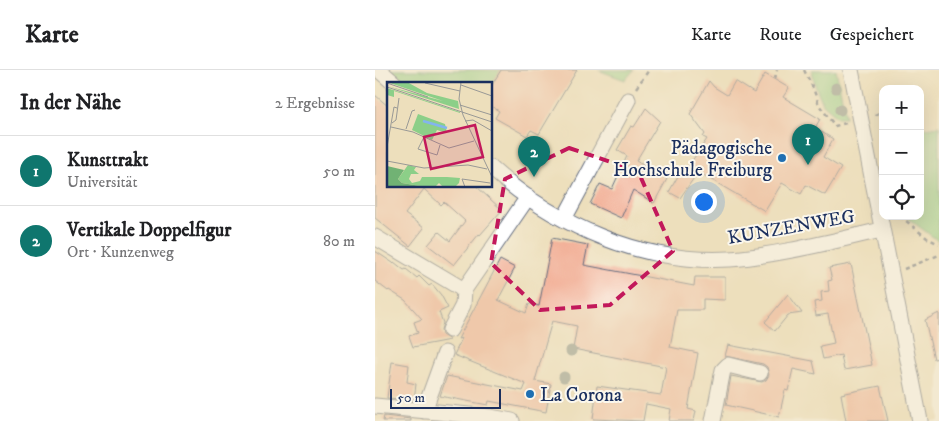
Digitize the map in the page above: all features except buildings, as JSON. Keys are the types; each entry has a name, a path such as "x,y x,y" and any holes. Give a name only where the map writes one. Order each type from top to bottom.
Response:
{"street":[{"path":"375,73 378,70 393,82"},
{"path":"851,70 866,118 882,230 920,421"},
{"path":"564,219 628,100"},
{"name":"KUNZENWEG","path":"493,170 528,197 564,219 612,241 657,255 697,259 729,259 785,252 882,230"},
{"path":"451,330 463,305 464,290 528,197"},
{"path":"375,237 464,290"},
{"path":"424,411 445,353"},
{"path":"713,421 723,370 728,366 760,373"},
{"path":"375,406 491,417 512,421"}],"path":[{"path":"628,100 649,70"},
{"path":"775,79 777,70"},
{"path":"804,70 819,106 835,126 879,113"},
{"path":"905,220 927,238 939,244"},
{"path":"891,274 939,255"}],"highlighted area":[{"path":"569,148 638,171 673,251 610,305 540,310 491,263 505,179"}],"green space":[{"path":"391,70 501,70 493,83 405,82"},
{"path":"598,70 634,70 625,80"},
{"path":"812,70 836,70 846,117 838,117 823,104 815,85"},
{"path":"939,126 939,240 910,220 924,220 924,128"}],"place":[{"name":"Pädagogische Hochschule Freiburg","path":"782,158"},
{"name":"Kunsttrakt","path":"808,165"},
{"name":"Vertikale Doppelfigur","path":"534,177"},
{"name":"La Corona","path":"530,394"}]}
